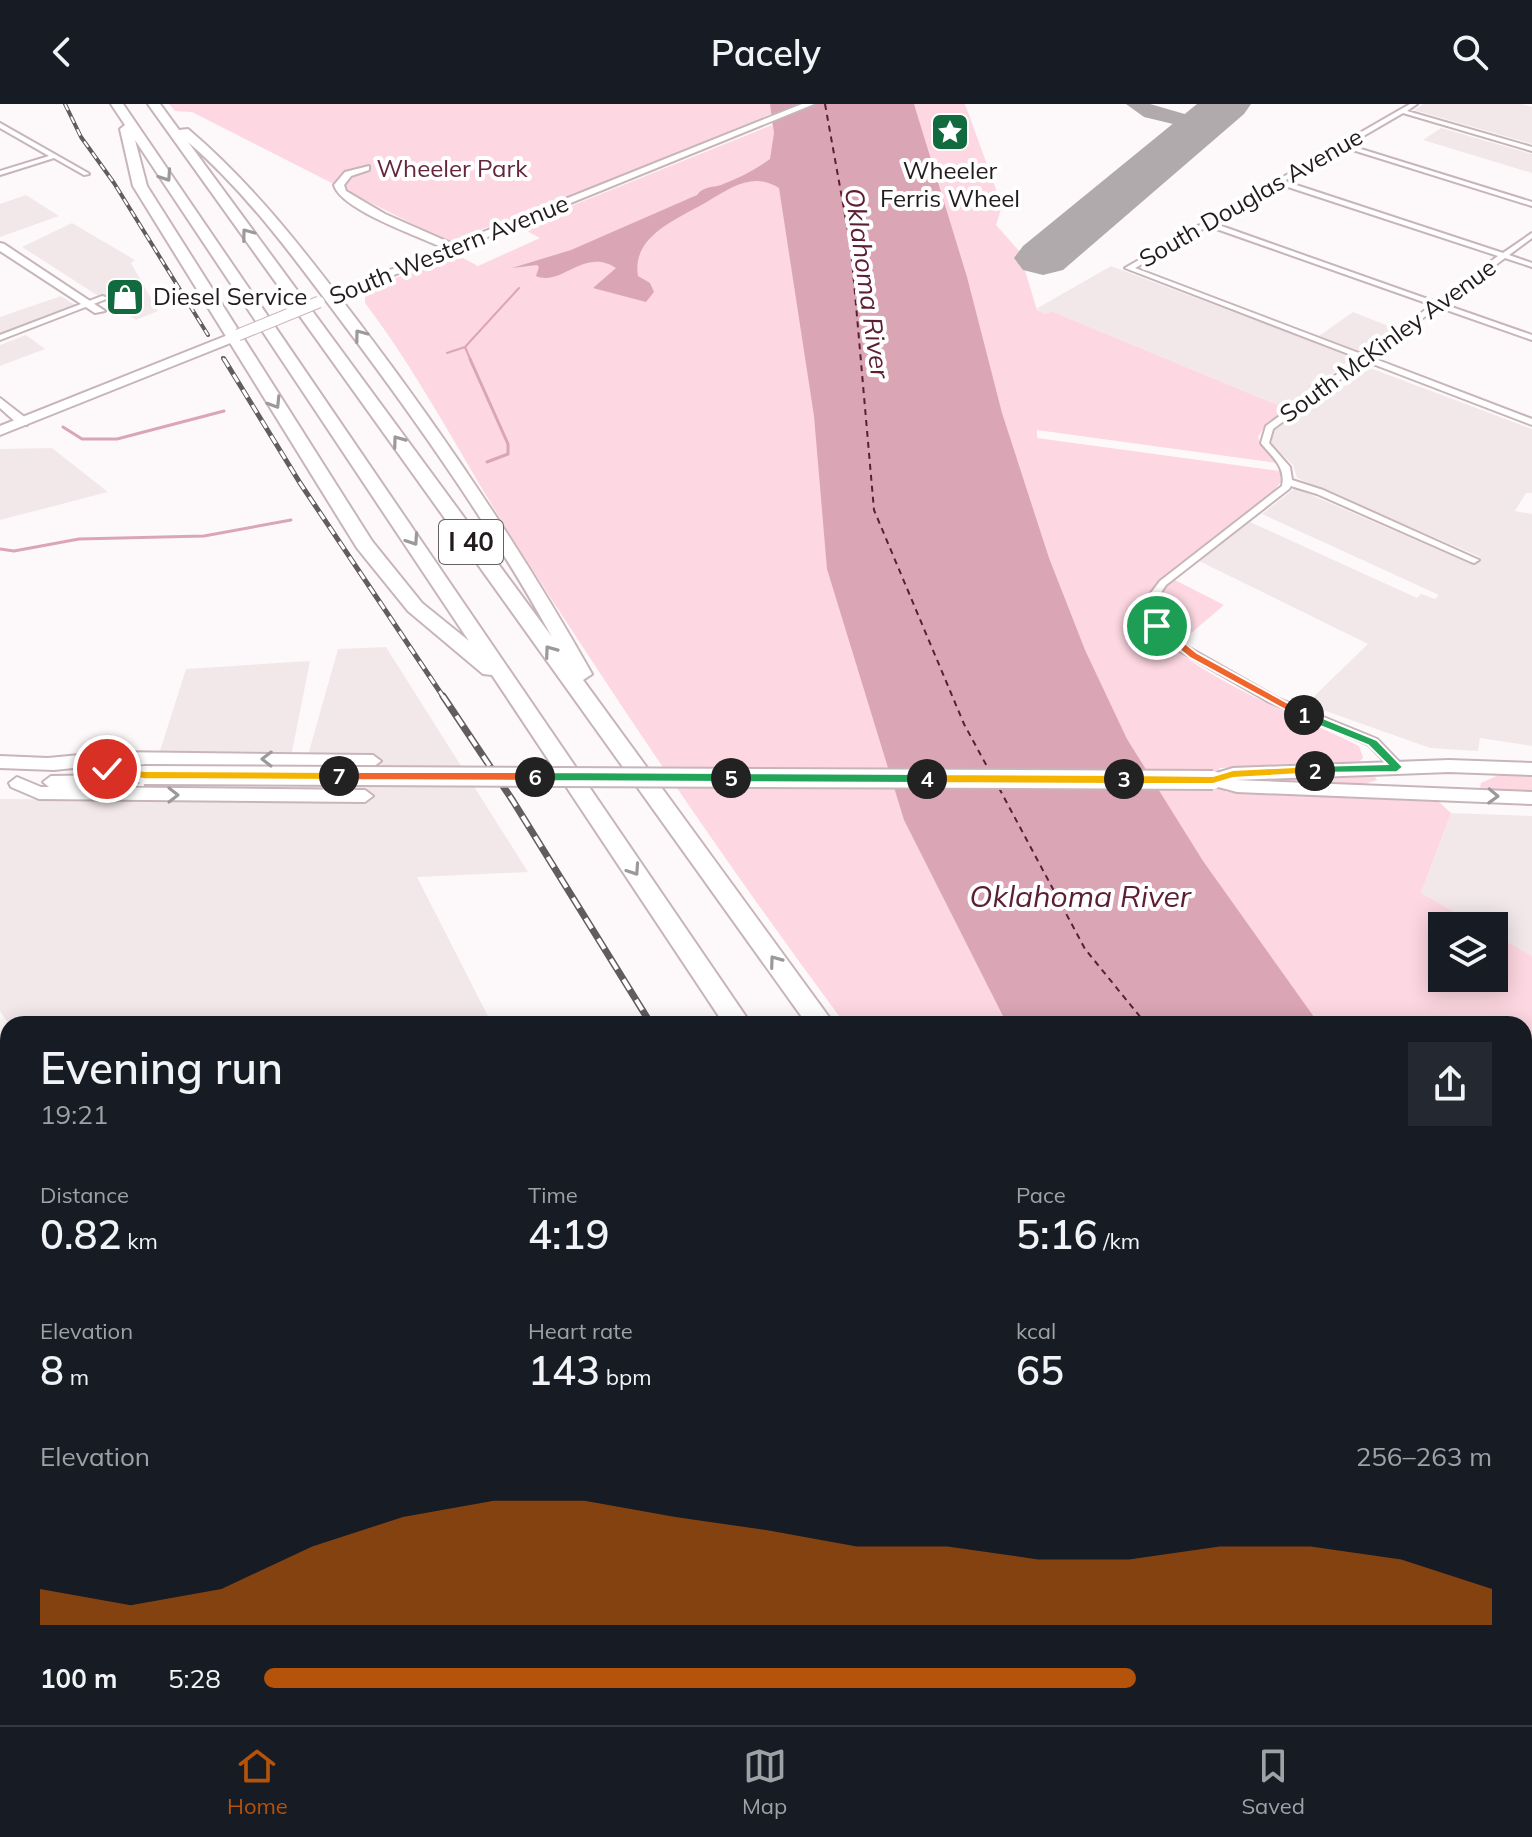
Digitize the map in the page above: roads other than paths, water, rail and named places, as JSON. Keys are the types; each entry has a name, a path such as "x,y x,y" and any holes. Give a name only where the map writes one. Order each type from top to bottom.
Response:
{"highway":[{"path":"119,108 140,186 364,544 415,607 507,684"},
{"name":"I 40","path":"119,108 733,1016"},
{"path":"157,109 203,147 249,192 325,300 435,434 547,608 628,760"},
{"name":"I 40","path":"157,109 815,1016"}],"main road":[{"name":"South Western Avenue","path":"0,431 810,104"},
{"path":"366,168 343,178 339,185 341,192 400,225 409,234 447,250"},
{"path":"0,246 94,308"},
{"path":"0,402 23,422"},
{"path":"45,764 112,758 373,761"},
{"path":"0,762 119,769 144,775"},
{"path":"1370,792 1397,767"},
{"path":"1397,767 1453,795"},
{"path":"1213,780 1233,774 1397,767 1532,769"},
{"path":"1453,795 1477,767"},
{"path":"8,783 113,781 144,775 1213,780 1237,786 1532,798"},
{"path":"8,783 39,793 365,796"}],"street":[{"name":"South Douglas Avenue","path":"1365,358 1129,268 1414,104"},
{"path":"1402,111 1532,149"},
{"path":"0,125 86,174"},
{"path":"1343,145 1532,204"},
{"path":"0,173 54,156"},
{"path":"1279,182 1532,265"},
{"path":"1207,223 1532,338"},
{"name":"South McKinley Avenue","path":"1288,482 1285,464 1265,443 1267,430 1532,235"},
{"path":"0,338 94,308 105,298"},
{"path":"1365,358 1532,422"},
{"path":"1397,767 1373,742 1307,716 1175,644 1155,622 1151,611 1157,590 1183,566 1276,496 1288,482 1320,492 1474,560"},
{"path":"365,796 373,761"}],"water":[{"name":"Oklahoma River","path":"770,104 914,104 967,277 1002,413 1049,558 1085,650 1127,739 1203,861 1313,1016 1003,1016 904,820 827,569 814,416 779,188 761,181 743,183 660,229 642,249 638,261 638,276 650,283 654,292 646,302 593,288 616,268 604,263 583,264 546,278 536,276 537,265 512,268 571,250 705,189 734,180 770,159 774,133"}],"waterway":[{"path":"465,347 519,288"},
{"path":"447,353 465,347"},
{"path":"465,347 471,361"},
{"path":"470,359 508,444 508,454 487,462"},
{"path":"63,427 82,439 117,439 224,411"},
{"path":"0,549 14,551 79,539 204,536 291,520"}],"railway":[{"path":"65,104 81,137 114,183 208,335"},
{"path":"224,359 300,483 444,698"},
{"path":"443,696 513,801 646,1016"}],"place":[{"name":"Wheeler Ferris Wheel","path":"950,132"},
{"name":"Diesel Service","path":"125,297"}],"park label":[{"name":"Wheeler Park","path":"452,169"}]}
